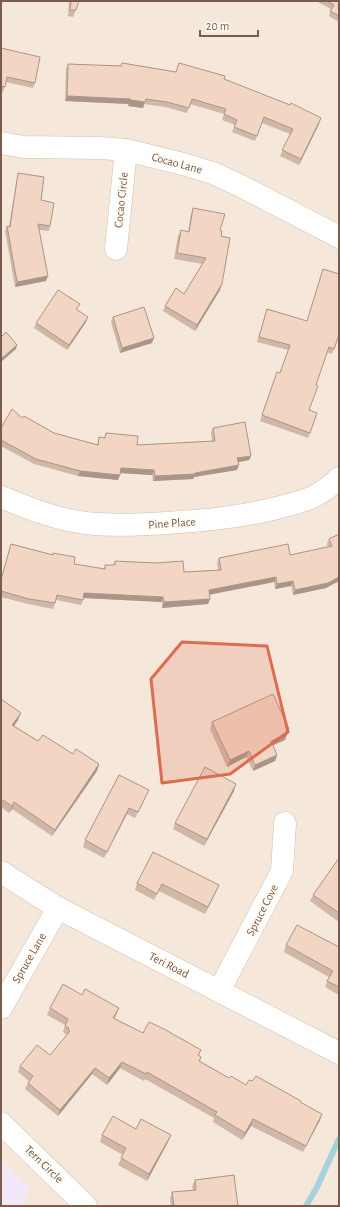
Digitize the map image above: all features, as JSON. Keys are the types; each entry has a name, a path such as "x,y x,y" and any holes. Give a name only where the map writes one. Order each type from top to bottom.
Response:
{"street":[{"name":"Cocao Lane","path":"1,143 24,147 101,148 126,150 183,164 213,174 241,186 339,237"},
{"name":"Cocao Circle","path":"116,250 126,150"},
{"name":"Pine Place","path":"1,497 26,508 56,517 84,523 114,525 153,524 221,519 258,513 305,500 324,491 339,478"},
{"name":"Spruce Cove","path":"219,991 282,871 285,823"},
{"name":"Teri Road","path":"1,872 58,908 339,1053"},
{"name":"Spruce Lane","path":"1,1008 58,908"},
{"name":"Tern Circle","path":"1,1122 86,1206"}],"highlighted area":[{"path":"182,642 267,646 288,732 230,774 162,783 151,679"}],"shaded area":[{"path":"1,1 339,1 339,1206 21,1206 30,1188 1,1160"},
{"path":"1,1160 30,1188 21,1206 1,1206"}],"building":[{"path":"71,1 79,1 76,10 70,10"},
{"path":"327,1 339,1 339,16 330,11 334,5"},
{"path":"1,48 40,57 35,83 7,77 5,87 1,86"},
{"path":"122,63 176,72 179,63 225,76 224,79 290,105 291,103 321,118 301,159 282,150 293,129 264,117 257,136 234,127 237,120 224,114 226,109 192,99 189,108 167,102 146,99 145,102 130,100 131,99 67,96 68,64 121,66"},
{"path":"18,173 44,177 41,200 54,203 50,226 38,224 48,276 17,282 7,226 10,227"},
{"path":"193,208 225,214 220,230 222,231 221,236 230,238 222,284 197,325 165,306 176,288 184,294 206,258 177,253 181,230 189,232"},
{"path":"323,269 339,274 339,335 334,349 329,347 316,385 318,386 309,410 317,413 310,433 262,415 277,372 280,373 290,345 259,337 267,309 307,321"},
{"path":"58,290 80,304 76,309 88,317 69,345 36,323"},
{"path":"144,307 154,338 122,348 113,317"},
{"path":"6,332 17,345 1,359 1,337"},
{"path":"12,409 22,418 24,416 54,433 98,445 99,437 105,438 106,433 138,436 137,445 215,441 213,428 245,422 251,456 237,458 239,465 195,474 155,476 154,470 121,468 120,475 80,471 36,459 1,440 1,428"},
{"path":"339,534 339,577 328,583 295,590 293,581 277,584 276,577 209,590 210,599 164,602 163,597 84,593 83,600 57,595 55,603 29,599 1,591 1,580 11,544 53,555 53,553 75,557 74,564 105,569 105,565 115,565 115,561 156,563 183,561 184,572 221,570 219,558 288,544 290,555 332,546 329,539"},
{"path":"273,694 289,729 286,730 287,734 271,741 277,755 255,765 249,751 230,760 212,722"},
{"path":"1,699 21,713 12,725 38,741 43,735 73,754 76,749 99,764 55,830 14,802 12,806 1,799"},
{"path":"205,767 236,784 207,839 175,823"},
{"path":"119,775 149,790 138,812 129,808 107,852 85,840"},
{"path":"153,852 219,885 208,907 162,884 157,894 137,883"},
{"path":"339,858 339,913 313,895"},
{"path":"297,925 339,947 339,987 327,981 333,971 286,945"},
{"path":"63,984 82,995 85,989 119,1008 113,1018 143,1033 149,1022 164,1029 201,1050 198,1055 201,1057 199,1061 229,1078 231,1076 246,1085 249,1080 252,1081 256,1076 322,1114 306,1146 253,1119 245,1133 215,1115 217,1112 147,1072 146,1074 122,1062 109,1078 95,1068 60,1110 28,1083 33,1076 20,1066 37,1045 50,1055 70,1031 68,1030 69,1028 65,1026 68,1019 50,1008"},
{"path":"113,1116 136,1129 141,1119 171,1135 149,1174 121,1158 126,1148 102,1135"},
{"path":"234,1175 238,1206 174,1206 172,1192 196,1190 195,1180"}],"waterway":[{"path":"306,1206 317,1187 339,1139"}]}
